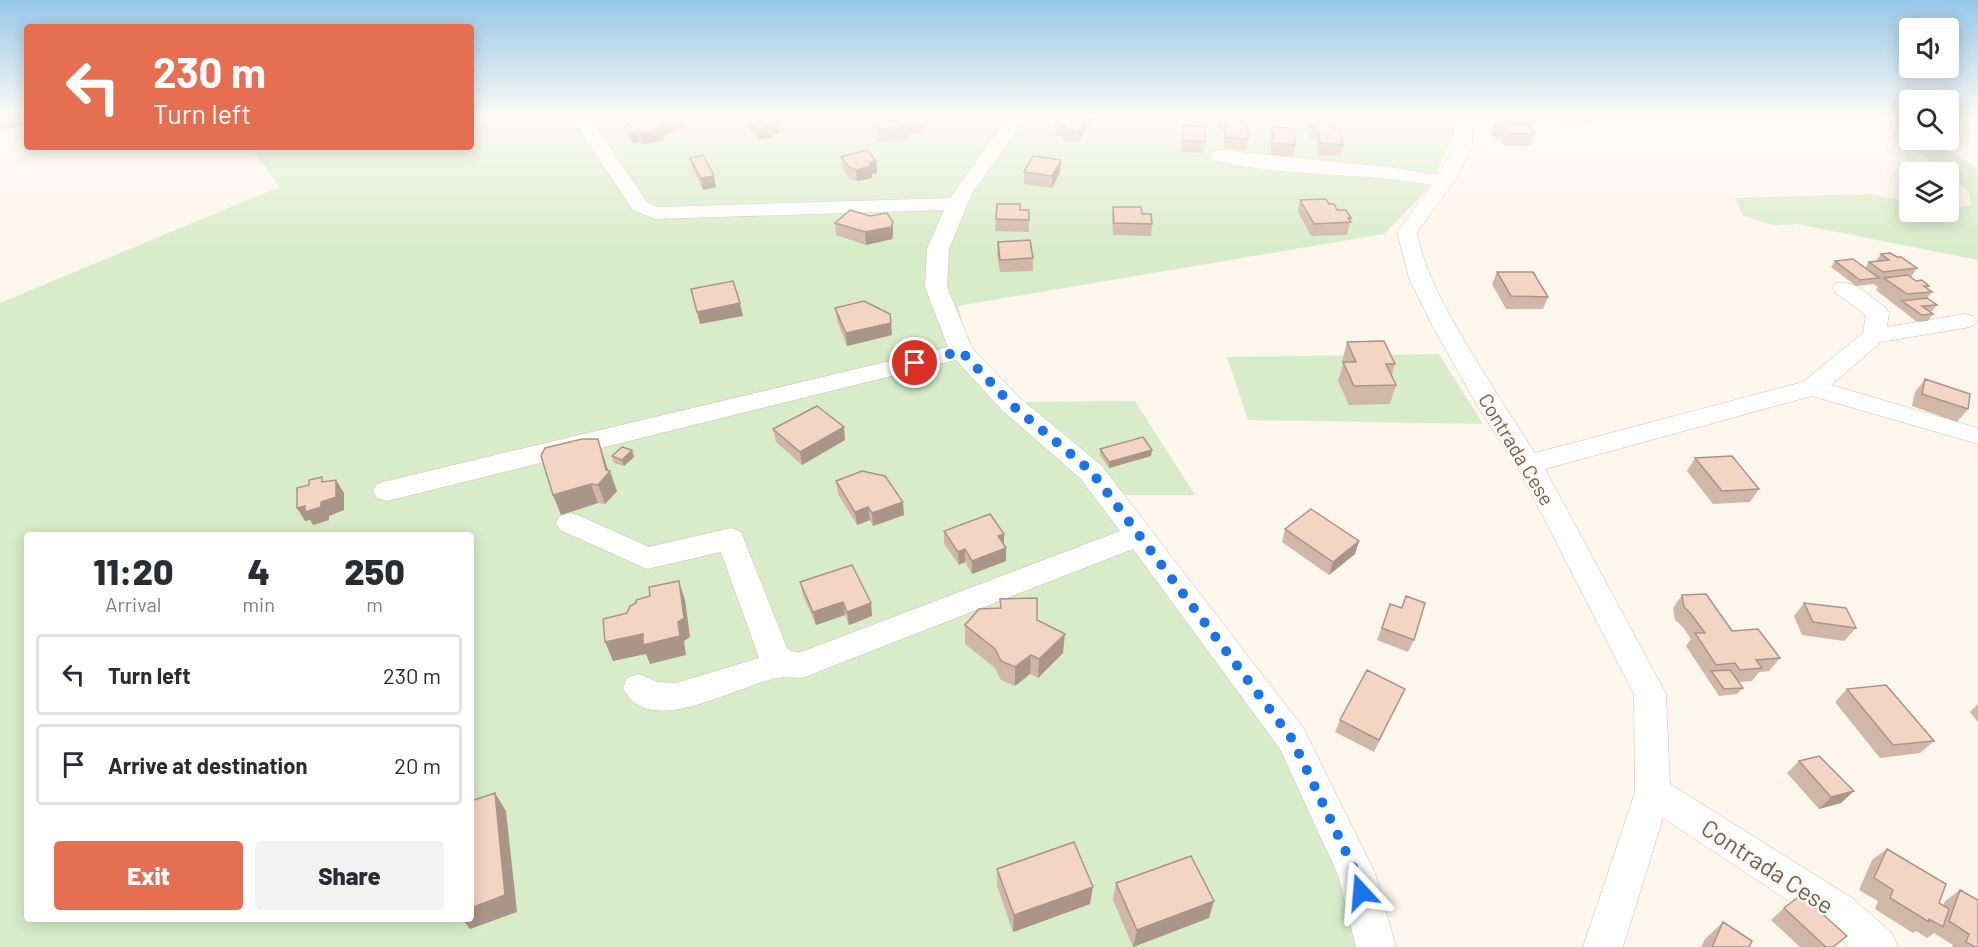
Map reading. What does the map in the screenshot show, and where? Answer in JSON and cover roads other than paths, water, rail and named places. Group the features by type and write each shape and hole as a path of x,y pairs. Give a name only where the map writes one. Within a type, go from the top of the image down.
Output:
{"street":[{"path":"609,160 640,206 655,213 958,204"},
{"path":"986,160 962,193 938,249 936,287 961,351 1012,405 1091,471 1292,739 1356,873 1376,947"},
{"path":"1242,160 1263,164 1416,175 1444,182"},
{"name":"Contrada Cese","path":"1456,160 1444,182 1407,232 1420,278 1491,407 1529,464 1650,694 1653,792 1603,947"},
{"path":"1844,288 1878,313 1874,336"},
{"path":"1529,464 1812,388 1874,336 1965,321"},
{"path":"387,491 961,351"},
{"path":"1812,388 1976,436"},
{"path":"570,523 647,558 731,539 774,656 783,664"},
{"path":"639,688 651,696 676,697 783,664 802,665 1138,535"},
{"name":"Contrada Cese","path":"1653,792 1838,911 1878,947"}]}
